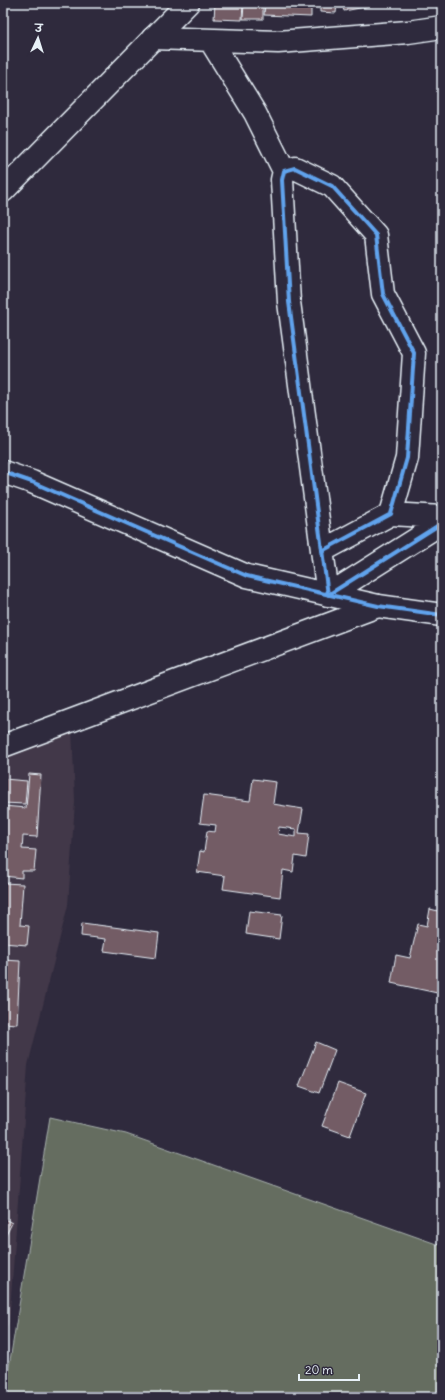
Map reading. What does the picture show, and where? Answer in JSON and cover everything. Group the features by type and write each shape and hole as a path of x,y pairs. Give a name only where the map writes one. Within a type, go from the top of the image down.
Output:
{"street":[{"path":"3,191 188,3"},
{"path":"153,38 278,42 408,32 442,27"},
{"path":"210,40 256,113 284,171 282,180 289,302 328,595"},
{"path":"284,171 295,168 332,186 376,235 383,294 414,352 407,458 391,514"},
{"path":"3,472 32,482 247,576 378,606 442,615"},
{"path":"322,551 391,514 442,517"},
{"path":"328,595 442,523"},
{"path":"3,746 378,606"}],"shaded area":[{"path":"72,728 75,801 68,905 28,1065 9,1323 3,1334 3,748"}],"green space":[{"path":"50,1117 126,1134 442,1246 442,1397 4,1397"}],"building":[{"path":"215,3 243,3 242,20 214,19"},
{"path":"244,3 263,3 263,19 243,19"},
{"path":"265,3 311,3 311,17 264,15"},
{"path":"312,3 337,3 336,13 320,12 320,8 312,7"},
{"path":"342,3 386,3 344,11"},
{"path":"29,774 41,775 37,837 23,836 22,849 36,850 34,871 22,871 22,878 3,876 3,806 26,808"},
{"path":"4,779 27,781 25,804 3,803"},
{"path":"253,779 276,782 273,804 303,809 299,833 309,834 306,858 295,856 293,872 283,870 280,897 223,889 225,876 197,872 200,851 204,852 207,831 215,832 216,825 200,823 204,795 250,801","holes":["279,827 296,829 296,837 278,834"]},
{"path":"3,883 23,884 20,925 29,926 27,945 3,943"},
{"path":"430,909 442,912 442,994 391,983 396,955 410,958 418,924 427,926"},
{"path":"249,911 282,915 279,939 246,934"},
{"path":"82,923 159,933 156,958 104,951 106,939 81,936"},
{"path":"3,960 20,961 17,1024 3,1023"},
{"path":"3,1025 6,1025 3,1055"},
{"path":"316,1042 335,1050 319,1093 299,1086"},
{"path":"338,1083 366,1093 350,1136 322,1126"},
{"path":"3,1218 12,1223 3,1241"}],"cycle path":[{"path":"322,551 391,514 407,458 414,353 383,294 376,235 332,186 295,168 284,171 282,180 289,302 328,595 442,523"},
{"path":"3,472 32,482 247,576 378,606 442,615"}]}
